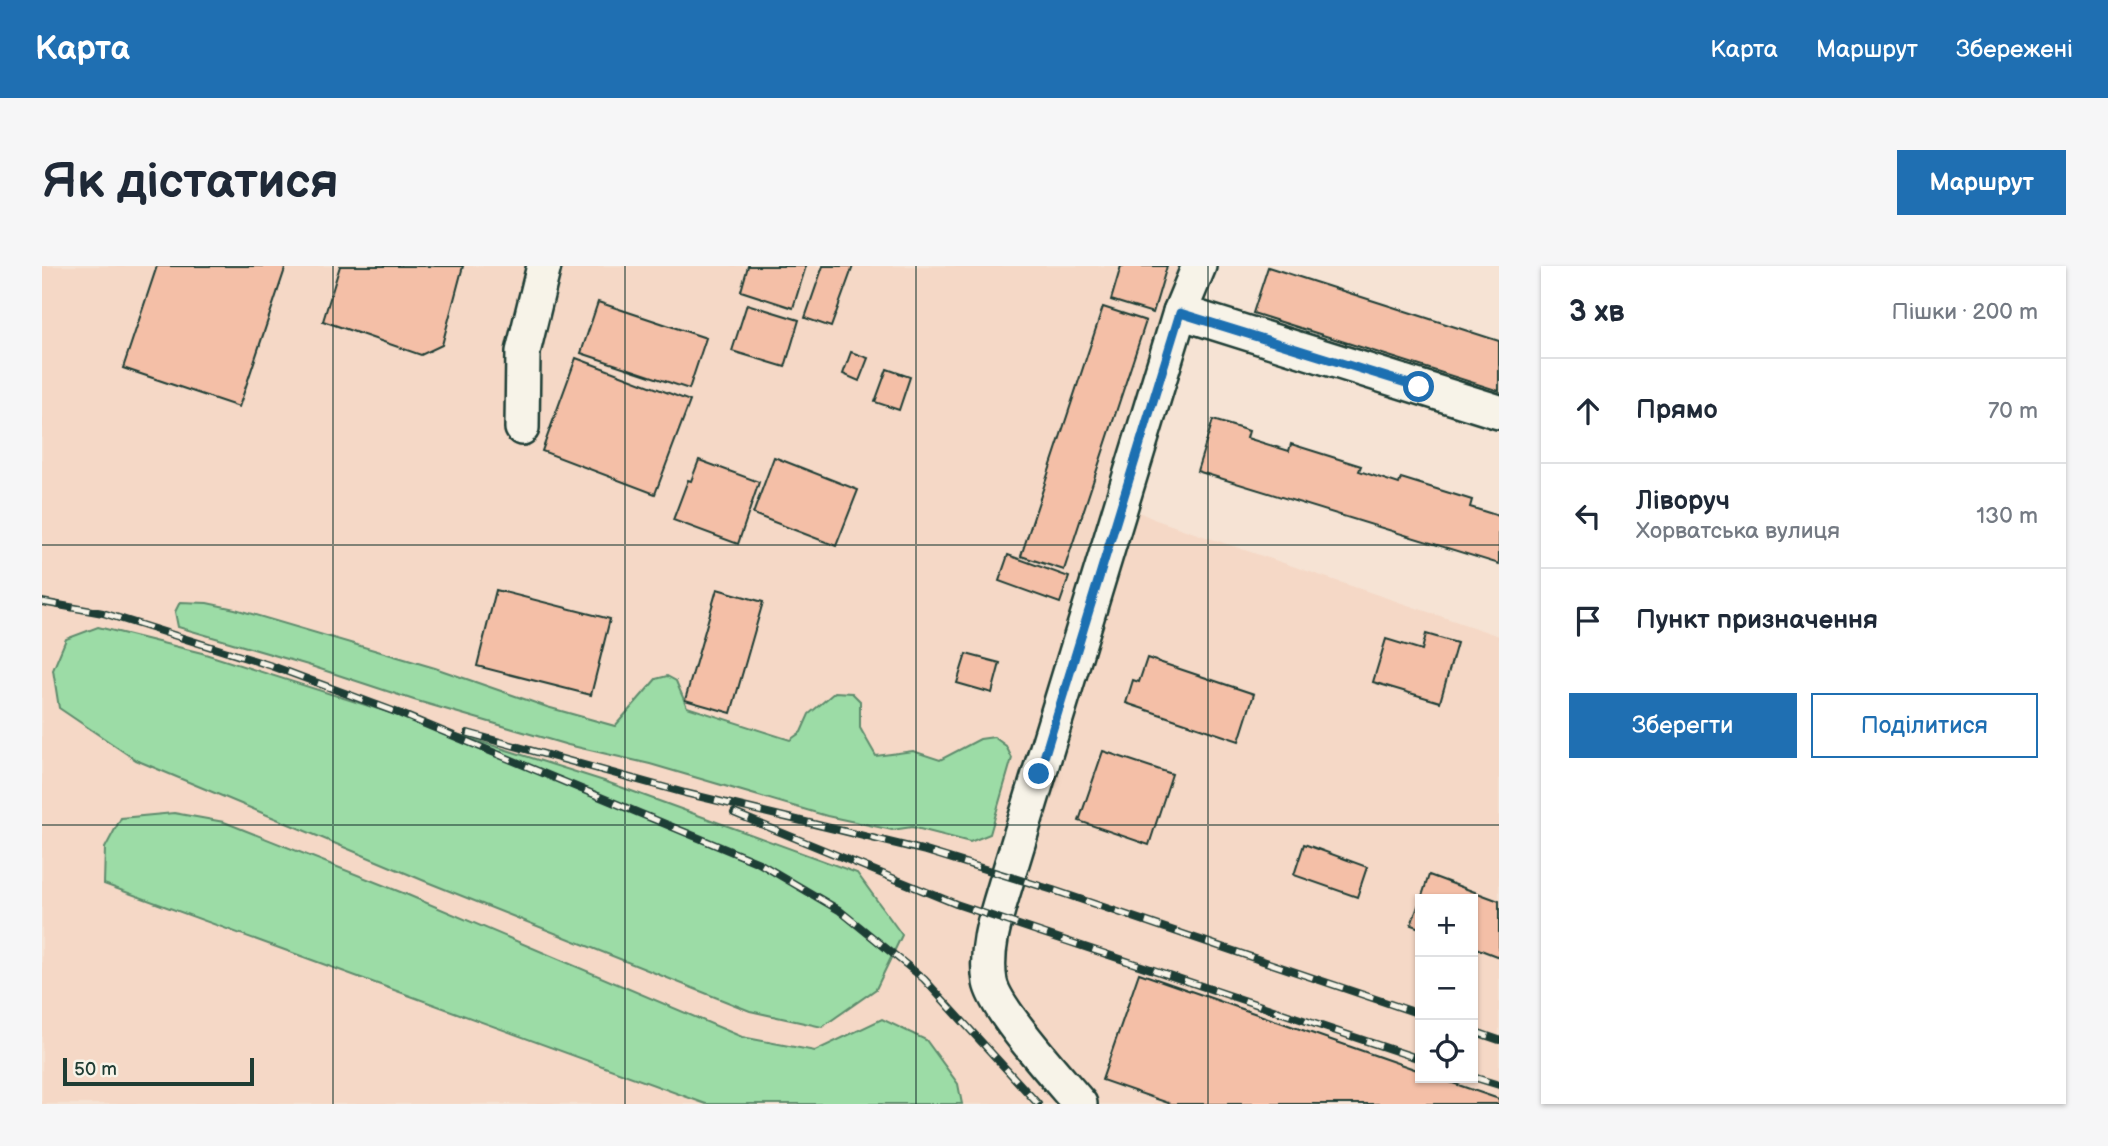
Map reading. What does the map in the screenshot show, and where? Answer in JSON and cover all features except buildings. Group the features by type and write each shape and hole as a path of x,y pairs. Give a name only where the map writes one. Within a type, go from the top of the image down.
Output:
{"street":[{"path":"522,428 523,352 544,266"},
{"path":"1080,1104 1010,1020 990,985 989,950 995,918 1180,313 1199,266"},
{"path":"1180,313 1499,412"}],"shaded area":[{"path":"42,266 1185,266 1110,499 1156,520 1499,636 1499,1104 42,1104"}],"green space":[{"path":"180,602 207,603 235,609 435,668 547,707 615,726 656,679 667,676 676,681 687,707 790,740 801,732 809,714 835,692 852,693 860,701 860,728 876,756 913,751 940,760 980,739 994,737 1006,746 1012,758 990,834 970,842 912,827 892,830 827,816 650,764 568,745 178,627 175,612"},
{"path":"98,627 202,653 604,781 857,873 902,935 876,989 822,1027 750,1011 427,882 136,760 59,708 53,670 66,639"},
{"path":"174,813 224,822 408,895 742,1037 815,1051 882,1019 926,1040 958,1084 962,1104 706,1104 104,884 105,848 121,818"}],"railway":[{"path":"42,602 103,613 272,666 401,714 759,863 839,910 924,979 1038,1104"},
{"path":"468,733 685,793 926,851 1053,890 1415,1012"},
{"path":"734,813 956,904 1415,1057"},
{"path":"1478,1033 1499,1040"},
{"path":"1478,1079 1499,1085"}],"route":[{"path":"1039,774 1180,313 1419,387"}]}
